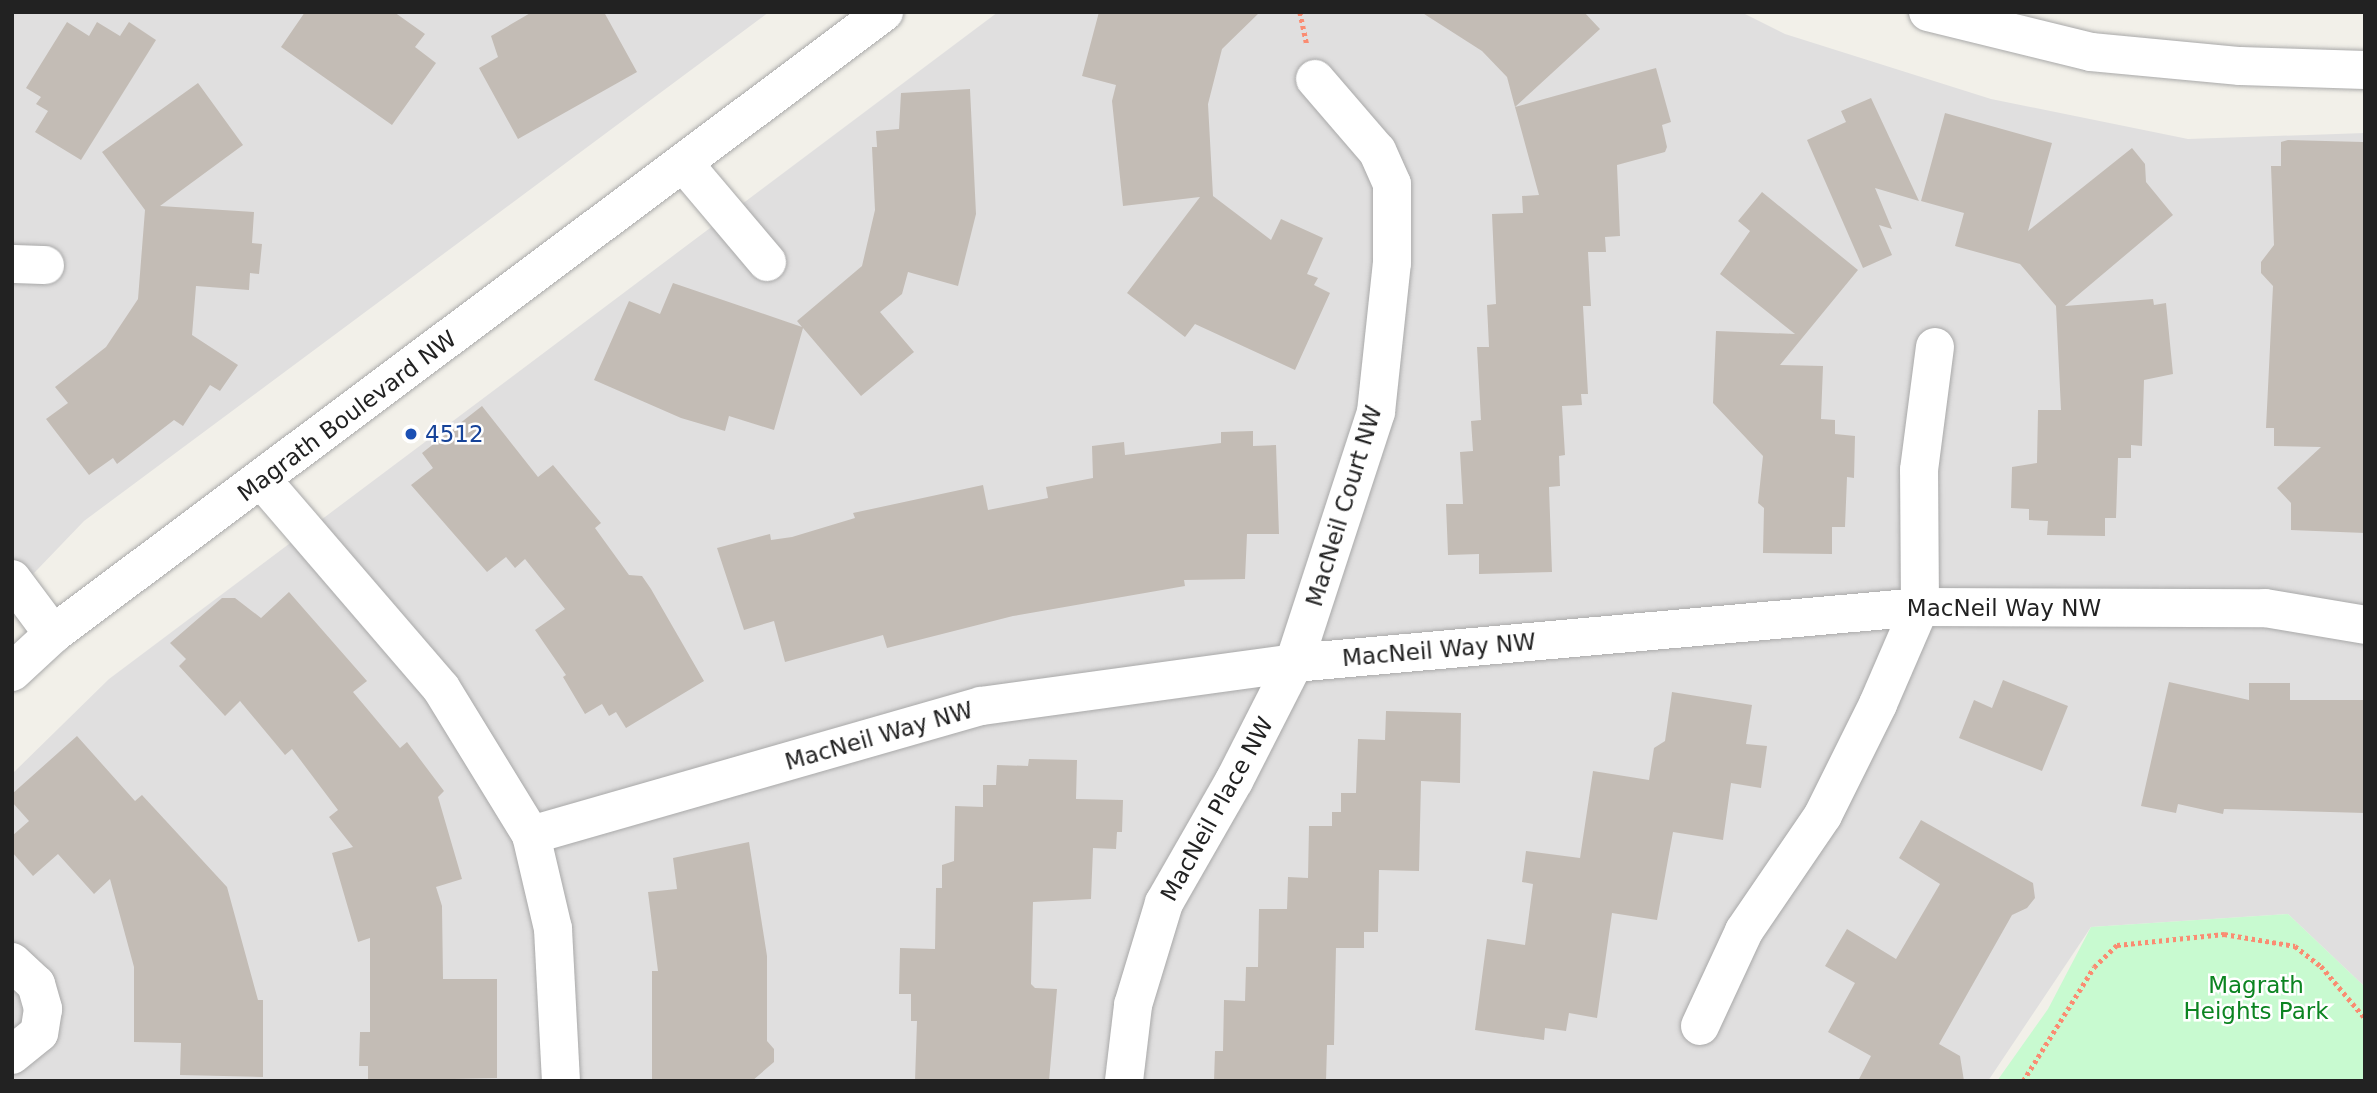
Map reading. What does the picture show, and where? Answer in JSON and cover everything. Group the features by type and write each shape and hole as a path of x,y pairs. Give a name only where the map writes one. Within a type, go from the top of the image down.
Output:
{"street":[{"name":"Magrath Boulevard NW","path":"12,672 52,634 685,165 884,12"},
{"path":"1928,12 2091,52 2240,66 2365,70"},
{"name":"MacNeil Court NW","path":"1294,663 1376,412 1392,263 1392,184 1377,151 1315,79"},
{"path":"685,165 767,262"},
{"path":"1700,1026 1744,931 1823,815 1878,704 1920,607 1919,470 1935,347"},
{"path":"262,480 441,688 531,835 553,929 561,1081"},
{"path":"12,579 52,634"},
{"name":"MacNeil Way NW","path":"531,835 981,706 1294,663 1920,607 2265,608 2365,625"},
{"name":"MacNeil Place NW","path":"1124,1081 1133,1005 1164,902 1234,781 1294,663"},
{"path":"12,962 36,984 43,1009 39,1033 12,1055"}],"path":[{"path":"2022,1081 2094,967 2117,945 2224,934 2295,946 2321,965 2365,1018"}],"shaded area":[{"path":"12,12 769,12 84,521 12,596"},
{"path":"998,12 1741,12 1785,34 1991,99 2188,139 2365,133 2365,987 2288,914 2091,927 1988,1081 12,1081 12,774 109,679"}],"green space":[{"name":"Magrath Heights Park","path":"2288,914 2365,987 2365,1081 1997,1081 2048,1009 2091,927"}],"building":[{"path":"305,12 394,12 425,34 415,47 436,63 392,125 281,47"},
{"path":"532,12 604,12 637,72 518,139 479,68 498,57 491,36"},
{"path":"1099,12 1260,12 1222,49 1208,104 1213,196 1271,240 1281,219 1323,238 1307,274 1318,278 1314,285 1330,293 1295,370 1195,324 1185,337 1127,293 1200,197 1123,206 1112,101 1116,85 1082,76"},
{"path":"1421,12 1584,12 1600,29 1515,107 1507,77 1482,51"},
{"path":"67,22 89,36 97,22 120,36 129,22 156,40 81,160 35,132 48,111 36,104 41,97 26,88"},
{"path":"1656,68 1671,122 1662,125 1667,147 1665,152 1617,165 1620,236 1605,237 1606,252 1588,252 1591,306 1583,306 1588,394 1581,394 1582,405 1562,406 1565,455 1559,456 1560,486 1549,487 1552,572 1479,574 1479,554 1448,555 1446,504 1463,504 1460,452 1473,451 1471,421 1481,420 1477,347 1489,347 1487,305 1496,304 1492,214 1523,213 1522,196 1539,195 1515,107"},
{"path":"198,83 243,145 160,206 254,212 252,243 262,244 259,274 250,273 249,290 196,286 192,335 238,365 220,391 210,385 183,426 174,420 117,464 113,458 89,475 46,419 68,403 55,387 106,347 138,299 145,210 102,152"},
{"path":"970,89 976,214 958,286 908,272 902,294 880,312 914,352 861,396 803,328 774,430 729,416 725,431 681,418 594,380 629,301 660,314 673,283 802,327 797,321 862,266 875,210 872,147 877,147 876,131 899,129 901,93"},
{"path":"1871,98 1919,201 1875,188 1892,229 1879,225 1892,255 1863,268 1807,140 1846,122 1841,111"},
{"path":"1945,113 2052,143 2028,231 2132,148 2145,164 2146,182 2173,215 2065,306 2153,299 2154,305 2166,303 2173,374 2144,380 2142,446 2131,445 2131,458 2118,458 2116,518 2105,518 2105,536 2047,535 2048,521 2029,520 2029,509 2011,508 2012,467 2037,463 2038,410 2061,410 2056,306 2020,264 1955,246 1964,213 1921,201"},
{"path":"2281,142 2363,142 2365,533 2291,530 2291,503 2277,488 2321,447 2274,446 2274,428 2266,428 2273,286 2261,273 2261,262 2274,245 2271,166 2281,166"},
{"path":"1762,192 1858,270 1780,365 1823,366 1821,419 1835,420 1835,434 1855,436 1854,478 1847,477 1845,527 1832,527 1832,554 1763,553 1764,508 1758,503 1763,456 1713,403 1716,331 1795,334 1720,274 1750,231 1738,221"},
{"path":"482,406 538,477 553,465 601,523 595,528 629,575 642,576 704,681 626,728 616,712 609,716 602,704 585,714 563,677 566,675 535,630 565,609 525,559 515,568 506,557 487,572 411,485 433,468 422,453"},
{"path":"1253,431 1253,446 1276,445 1279,534 1247,534 1245,579 1184,580 1185,586 1013,616 887,648 883,635 785,662 774,621 744,630 717,548 770,534 771,540 792,537 855,518 853,513 983,485 988,510 1048,498 1046,487 1093,478 1092,446 1124,442 1125,455 1221,443 1221,432"},
{"path":"289,592 367,681 353,692 400,748 407,742 444,791 438,797 462,879 436,887 442,906 443,979 497,979 497,1078 368,1081 368,1066 359,1066 360,1032 370,1032 370,938 358,942 332,853 353,847 329,817 338,810 292,749 285,755 240,701 225,716 179,666 186,659 170,643 222,598 235,598 261,618"},
{"path":"2003,680 2068,706 2042,771 1959,738 1974,700 1992,708"},
{"path":"2169,682 2249,700 2249,683 2290,683 2290,700 2365,700 2365,813 2224,809 2223,814 2178,804 2176,813 2141,806"},
{"path":"1672,692 1752,705 1746,744 1767,746 1761,788 1731,783 1723,840 1673,832 1657,920 1612,913 1597,1018 1569,1013 1566,1031 1545,1028 1544,1040 1475,1030 1487,939 1525,945 1533,884 1522,882 1526,851 1580,858 1593,771 1649,780 1654,748 1665,741"},
{"path":"1386,711 1461,713 1460,783 1421,781 1419,871 1379,870 1378,932 1364,932 1364,948 1336,948 1334,1045 1327,1045 1326,1081 1214,1081 1215,1051 1223,1051 1224,1000 1245,1001 1246,967 1258,967 1259,909 1287,909 1288,877 1308,878 1309,826 1332,826 1332,812 1341,812 1341,793 1356,793 1358,739 1385,740"},
{"path":"77,736 135,801 142,795 227,887 258,1000 263,1000 263,1077 180,1075 181,1043 134,1042 134,967 110,879 94,894 58,854 33,876 12,852 12,836 29,821 12,802 12,794"},
{"path":"1029,759 1077,760 1076,799 1123,800 1122,832 1117,832 1116,849 1093,848 1091,899 1033,902 1031,984 1035,988 1057,989 1049,1081 915,1081 917,1021 911,1021 911,994 899,994 900,948 935,949 936,888 942,888 942,865 954,861 955,806 983,807 983,785 996,785 997,765 1028,766"},
{"path":"1921,820 2033,883 2035,898 2027,908 2012,915 1939,1044 1960,1056 1964,1081 1858,1081 1871,1056 1828,1032 1855,983 1825,966 1847,929 1896,959 1940,884 1899,858"},
{"path":"749,842 767,956 767,1041 774,1049 774,1062 752,1081 652,1081 652,971 658,971 648,892 677,889 673,858"}],"place":[{"name":"4512","path":"411,434"}]}
